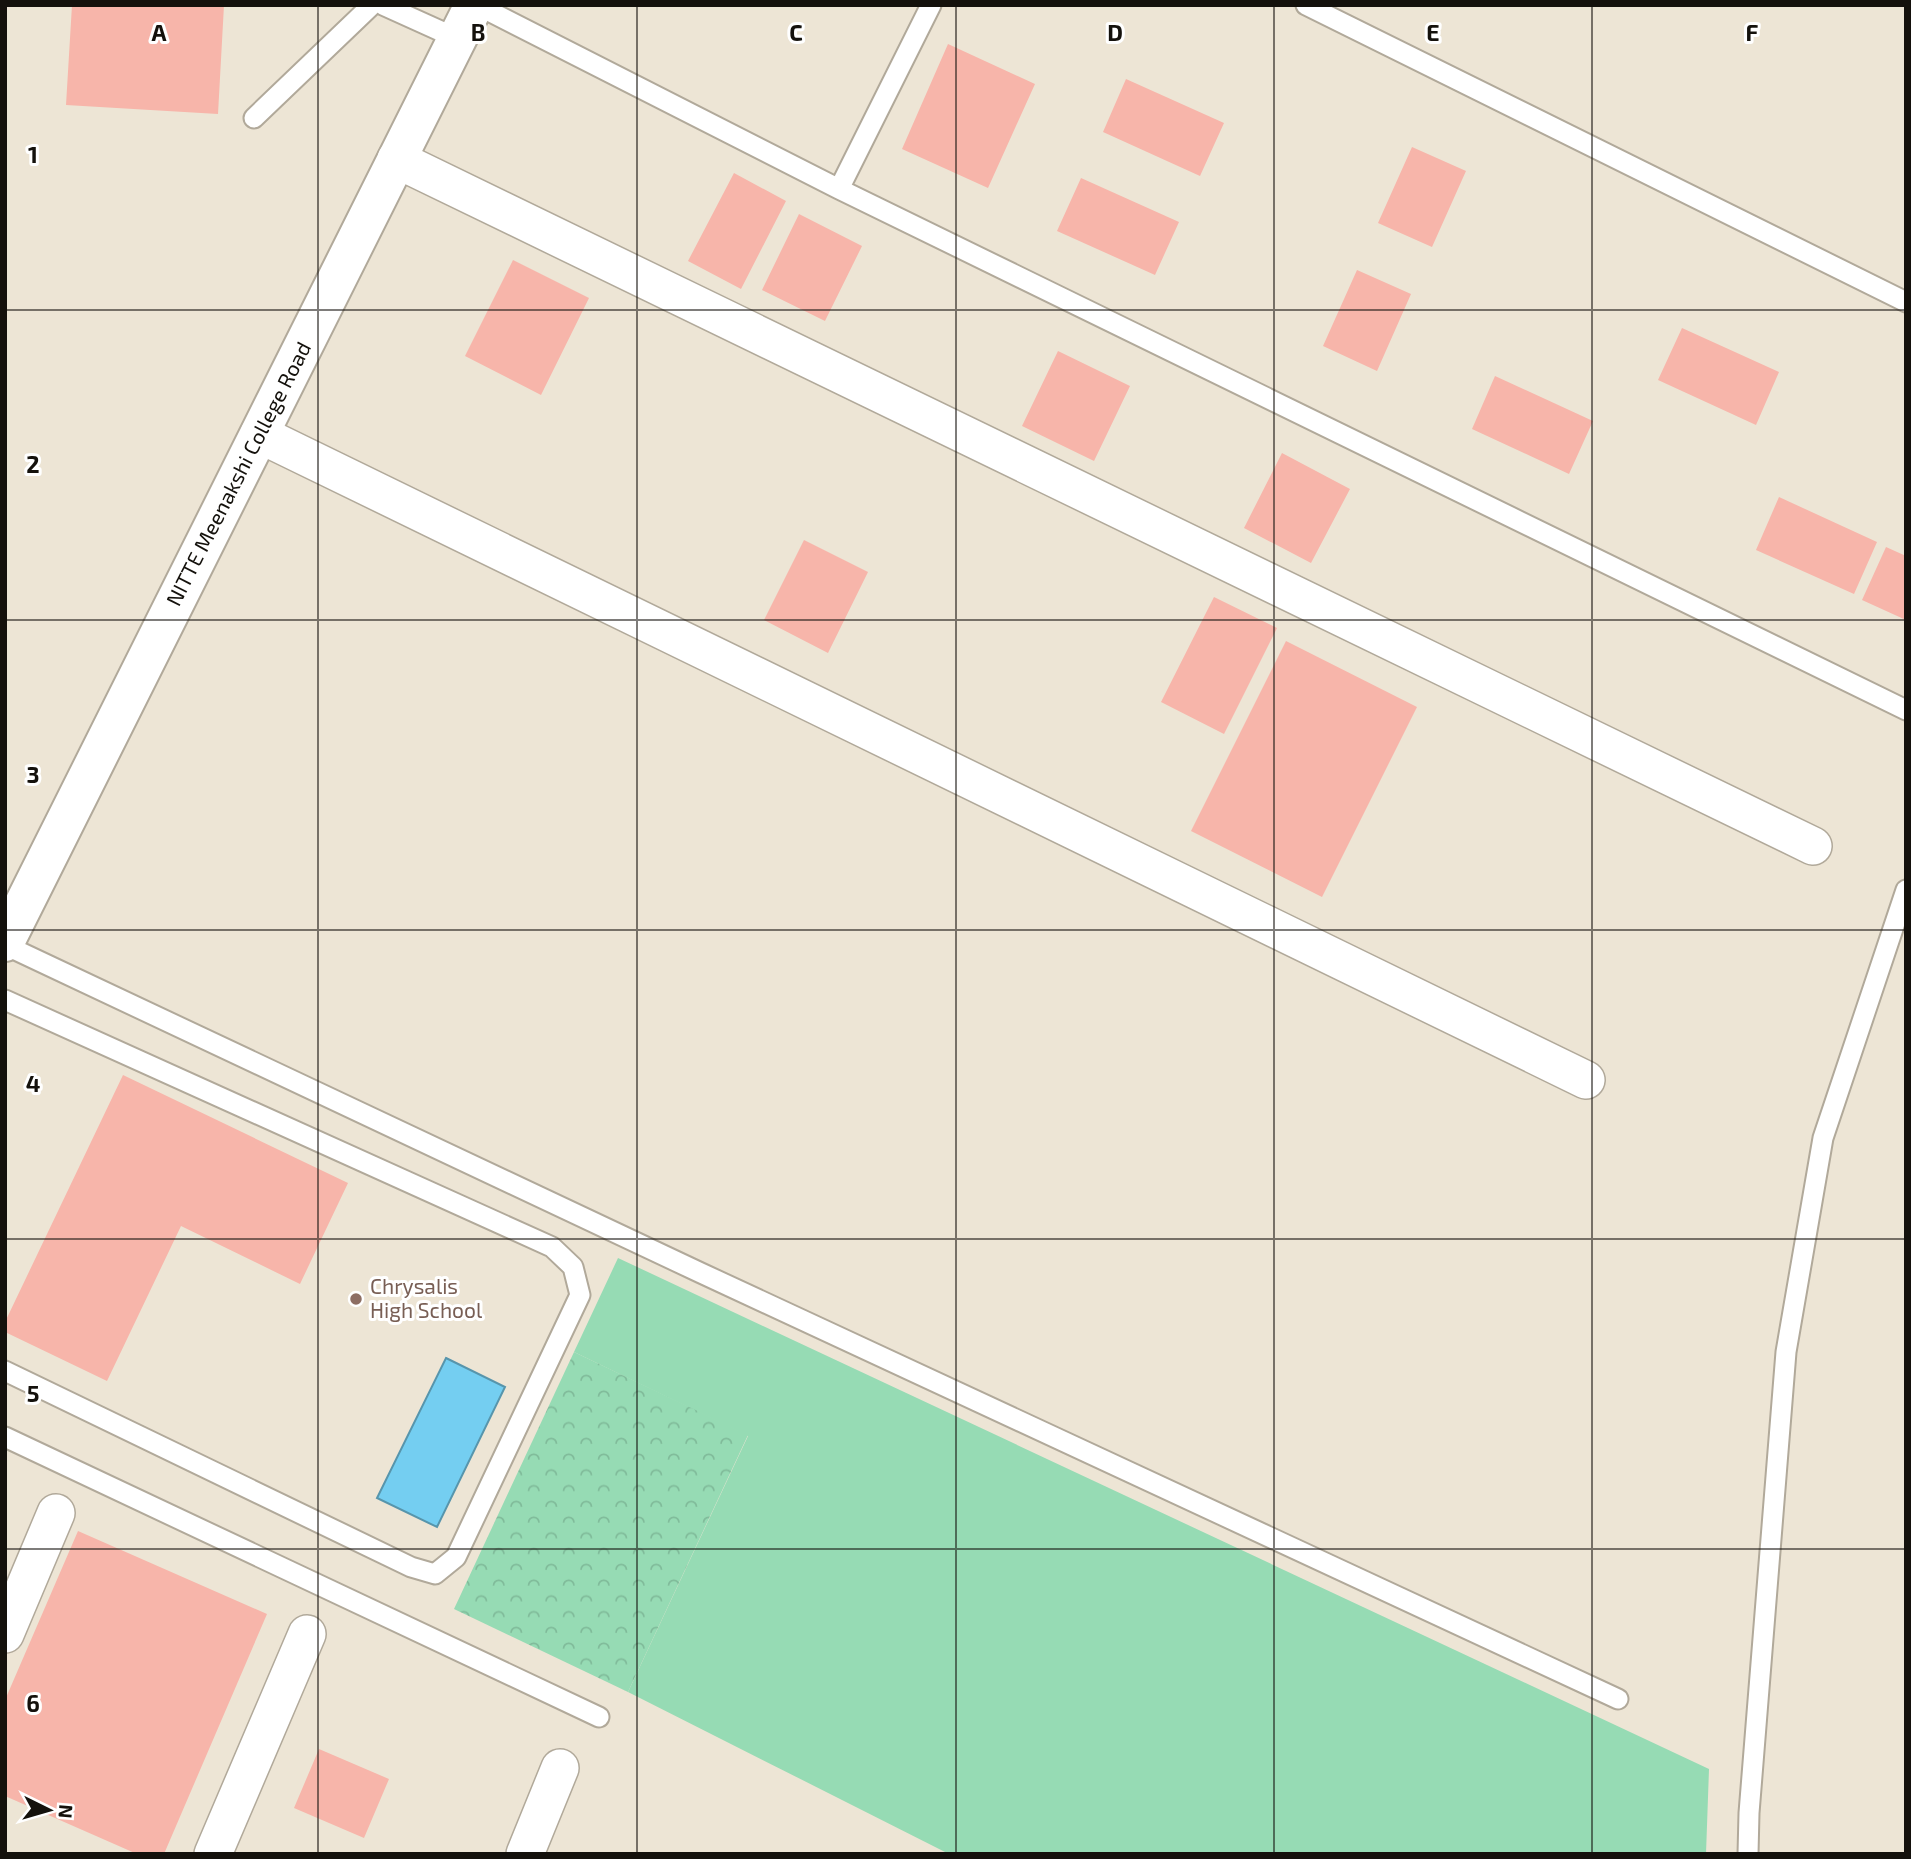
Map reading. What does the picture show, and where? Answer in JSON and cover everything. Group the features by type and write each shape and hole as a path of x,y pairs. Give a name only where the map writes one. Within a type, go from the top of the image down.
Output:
{"street":[{"name":"NITTE Meenakshi College Road","path":"5,943 456,38 475,5"},
{"path":"396,159 1813,846"},
{"path":"259,434 1586,1080"},
{"path":"5,1634 56,1513"},
{"path":"213,1854 307,1634"},
{"path":"525,1854 561,1768"}],"lane":[{"path":"254,118 373,5"},
{"path":"383,5 456,38"},
{"path":"475,5 839,189 1906,710"},
{"path":"839,189 931,5"},
{"path":"1306,5 1906,302"},
{"path":"1748,1854 1786,1352 1823,1138 1906,890"},
{"path":"5,943 714,1279 1618,1699"},
{"path":"5,1000 552,1247 573,1267 580,1295 456,1557 435,1574 411,1567 5,1371"},
{"path":"5,1437 599,1717"}],"green space":[{"path":"618,1258 1709,1769 1706,1854 949,1854 628,1692 748,1436 574,1352"},
{"path":"574,1352 748,1435 628,1692 454,1609"}],"water":[{"path":"446,1358 505,1387 437,1527 377,1498"}],"building":[{"path":"72,5 224,5 218,114 66,105"},
{"path":"948,44 1035,84 988,188 902,149"},
{"path":"1126,79 1224,123 1200,176 1103,132"},
{"path":"1412,147 1466,171 1432,247 1378,223"},
{"path":"734,173 786,201 741,289 688,261"},
{"path":"1081,178 1179,222 1155,275 1057,231"},
{"path":"799,214 862,246 825,321 762,290"},
{"path":"513,260 589,298 541,395 465,356"},
{"path":"1357,270 1411,294 1377,371 1323,346"},
{"path":"1682,328 1779,372 1756,425 1658,380"},
{"path":"1058,351 1130,386 1094,461 1022,426"},
{"path":"1495,376 1593,421 1569,474 1472,429"},
{"path":"1282,453 1350,489 1311,563 1244,528"},
{"path":"1779,497 1877,542 1854,594 1756,550"},
{"path":"804,540 868,572 828,653 764,620"},
{"path":"1886,547 1906,556 1906,620 1862,600"},
{"path":"1214,597 1277,628 1224,734 1161,702"},
{"path":"1286,641 1417,707 1322,897 1191,831"},
{"path":"123,1075 348,1183 300,1284 181,1226 107,1381 5,1332 5,1322"},
{"path":"78,1531 267,1614 164,1854 137,1854 5,1796 5,1700"},
{"path":"319,1749 389,1779 364,1838 294,1808"}],"place":[{"name":"Chrysalis High School","path":"356,1299"}]}
